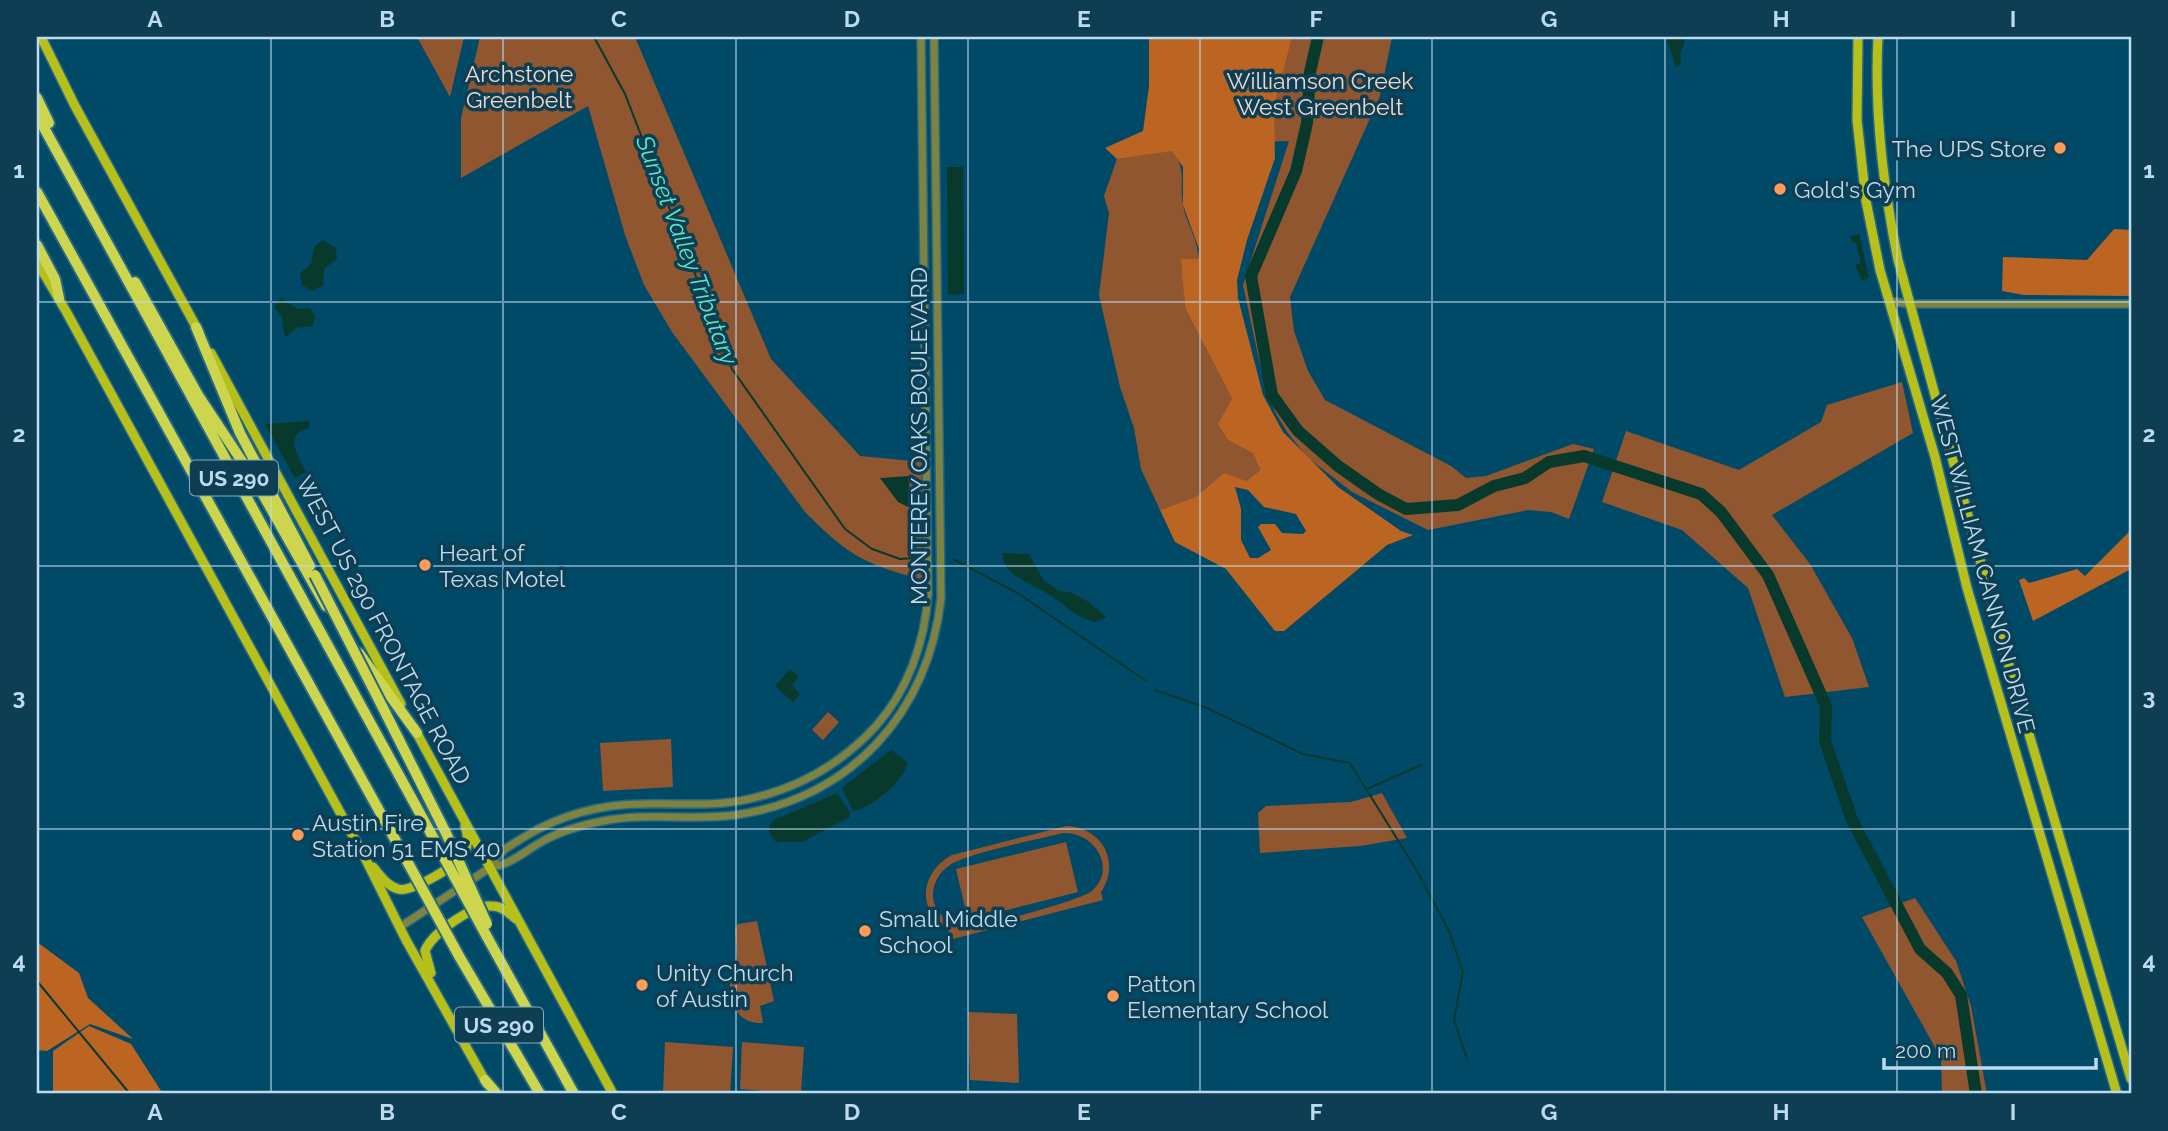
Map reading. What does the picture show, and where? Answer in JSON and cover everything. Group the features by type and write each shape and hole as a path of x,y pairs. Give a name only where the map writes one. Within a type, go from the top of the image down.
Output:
{"highway":[{"path":"37,99 198,395 257,485 336,622 417,733"},
{"name":"US 290","path":"37,115 574,1094"},
{"name":"US 290","path":"37,191 459,956 540,1094"},
{"path":"37,245 55,279 59,298"},
{"path":"196,327 240,433 446,833 488,933"},
{"path":"485,1080 495,1094"}],"main road":[{"name":"WEST US 290 FRONTAGE ROAD","path":"41,37 75,106 613,1094"},
{"name":"WEST WILLIAM CANNON DRIVE","path":"1858,37 1857,120 1872,236 1945,493 1967,588 2117,1094"},
{"name":"WEST WILLIAM CANNON DRIVE","path":"1878,37 1877,100 1882,172 1909,304 1962,486 2010,666 2131,1079"},
{"path":"37,262 485,1080"},
{"path":"1945,493 1962,486"},
{"path":"365,858 392,887 404,890 416,888 465,852 467,840 463,816"},
{"path":"436,991 424,957 428,943 438,932 479,907 493,906 506,910 520,922"}],"street":[{"name":"MONTEREY OAKS BOULEVARD","path":"921,37 928,594 921,639 901,689 879,722 854,748 800,783 771,794 734,802 622,804 587,811 534,831 496,854 491,867 502,866 552,836 603,821 629,817 727,816 788,802 827,783 860,760 889,730 908,704 934,643 941,598 934,37"},
{"path":"1889,301 1909,304 2131,304"},
{"path":"400,927 491,867"}],"green space":[{"path":"417,37 464,37 450,97"},
{"name":"Archstone Greenbelt","path":"480,37 635,37 771,359 860,456 923,462 924,580 886,569 858,556 846,549 805,512 672,332 644,285 625,235 588,106 461,178 461,118"},
{"name":"Williamson Creek West Greenbelt","path":"1231,37 1392,37 1380,96 1290,297 1294,331 1308,371 1325,400 1451,466 1466,478 1486,476 1573,444 1594,449 1569,519 1551,512 1528,510 1428,530 1352,492 1307,457 1287,432 1275,412 1259,360 1243,285 1289,141 1267,142"},
{"path":"1173,150 1181,171 1185,212 1198,252 1198,259 1182,259 1185,308 1232,399 1228,440 1253,452 1260,470 1246,481 1160,510 1141,469 1134,428 1120,387 1099,295 1109,213 1104,196 1117,159"},
{"path":"1902,382 1913,433 1772,515 1810,564 1852,638 1869,687 1785,697 1748,588 1682,530 1602,502 1626,431 1739,470 1821,422 1827,405"},
{"path":"828,712 839,722 823,740 812,730"},
{"path":"671,739 673,787 603,791 600,743"},
{"path":"1382,793 1407,838 1360,846 1260,853 1258,813 1266,806 1351,802"},
{"path":"1066,826 1079,828 1098,839 1108,858 1109,869 1101,892 1103,900 953,939 932,915 926,898 926,889 932,873 952,855","holes":["1063,833 1074,834 1092,844 1102,862 1103,872 1092,891 1051,907 974,926 953,924 938,911 933,898 934,886 940,874 950,865 1004,847"]},
{"path":"1066,842 1078,892 968,920 956,869"},
{"path":"1915,898 1956,961 1971,1006 1987,1094 1942,1094 1941,1058 1862,917"},
{"path":"757,921 774,1001 760,1006 763,1023 745,1019 739,1014 732,999 729,980 729,970 738,969 735,929 738,924"},
{"path":"968,1012 1017,1014 1019,1083 970,1080"},
{"path":"665,1042 733,1047 730,1094 663,1094"},
{"path":"742,1042 804,1047 801,1094 740,1089"}],"shaded area":[{"path":"1149,37 1292,37 1274,106 1275,158 1247,240 1237,280 1238,298 1263,395 1283,432 1338,487 1401,531 1413,535 1387,545 1284,631 1275,631 1226,569 1175,542 1160,510 1196,497 1224,473 1246,481 1260,470 1253,453 1228,440 1218,424 1232,399 1185,308 1181,259 1198,259 1199,249 1183,205 1183,167 1172,151 1117,159 1105,148 1143,131 1149,86","holes":["1235,487 1248,490 1264,507 1296,514 1306,531 1303,534 1282,533 1275,524 1261,524 1258,527 1271,550 1258,558 1250,558 1241,540 1241,509"]},
{"path":"1666,37 1686,37 1680,55 1681,65 1676,67"},
{"path":"947,167 963,167 964,294 948,295"},
{"path":"2114,229 2131,230 2131,296 2024,295 2002,291 2003,257 2087,260"},
{"path":"1859,234 1869,277 1862,281 1855,265 1861,263 1856,243 1852,243 1850,236"},
{"path":"323,240 336,248 337,259 324,269 323,285 312,291 302,285 300,273 311,264 314,247"},
{"path":"281,298 298,309 310,308 315,317 313,326 296,328 287,336 284,334 282,317 274,307"},
{"path":"309,421 309,428 296,435 295,447 306,472 295,478 265,424"},
{"path":"909,476 908,507 898,502 880,478"},
{"path":"2131,530 2131,569 2033,621 2019,580 2024,578 2029,583 2077,569 2085,576"},
{"path":"1002,553 1029,554 1044,581 1060,591 1070,592 1087,601 1107,617 1096,622 1075,613 1011,572 1005,565"},
{"path":"790,669 799,677 792,685 800,694 793,702 775,686"},
{"path":"891,750 907,762 901,777 878,799 853,811 842,788"},
{"path":"837,793 850,812 850,817 802,842 776,842 772,837 769,830 772,821"},
{"path":"37,942 79,973 88,998 133,1039 90,1024 47,1051 37,1050"},
{"path":"89,1026 131,1044 163,1094 53,1093 53,1051"}],"waterway":[{"name":"Sunset Valley Tributary","path":"594,37 625,94 732,369 845,529 872,549 900,559 915,558"},
{"path":"1318,37 1310,72 1307,123 1296,171 1251,276 1272,395 1298,431 1338,466 1378,494 1406,509 1458,505 1494,486 1525,478 1549,462 1584,456 1701,494 1721,512 1768,575 1826,706 1825,741 1852,820 1920,949 1947,973 1961,995 1976,1094"},
{"name":"Sunset Valley Tributary","path":"953,559 1019,594 1146,681"},
{"name":"Sunset Valley Tributary","path":"1155,690 1207,708 1303,754 1350,763 1417,871 1449,931 1463,972 1454,1020 1467,1059"},
{"path":"1367,789 1421,765"},
{"path":"37,981 130,1094"}],"place":[{"name":"The UPS Store","path":"2060,148"},
{"name":"Gold's Gym","path":"1780,189"},
{"name":"Heart of Texas Motel","path":"425,565"},
{"name":"Austin Fire Station 51 EMS 40","path":"298,835"},
{"name":"Small Middle School","path":"865,931"},
{"name":"Unity Church of Austin","path":"642,985"},
{"name":"Patton Elementary School","path":"1113,996"}]}
